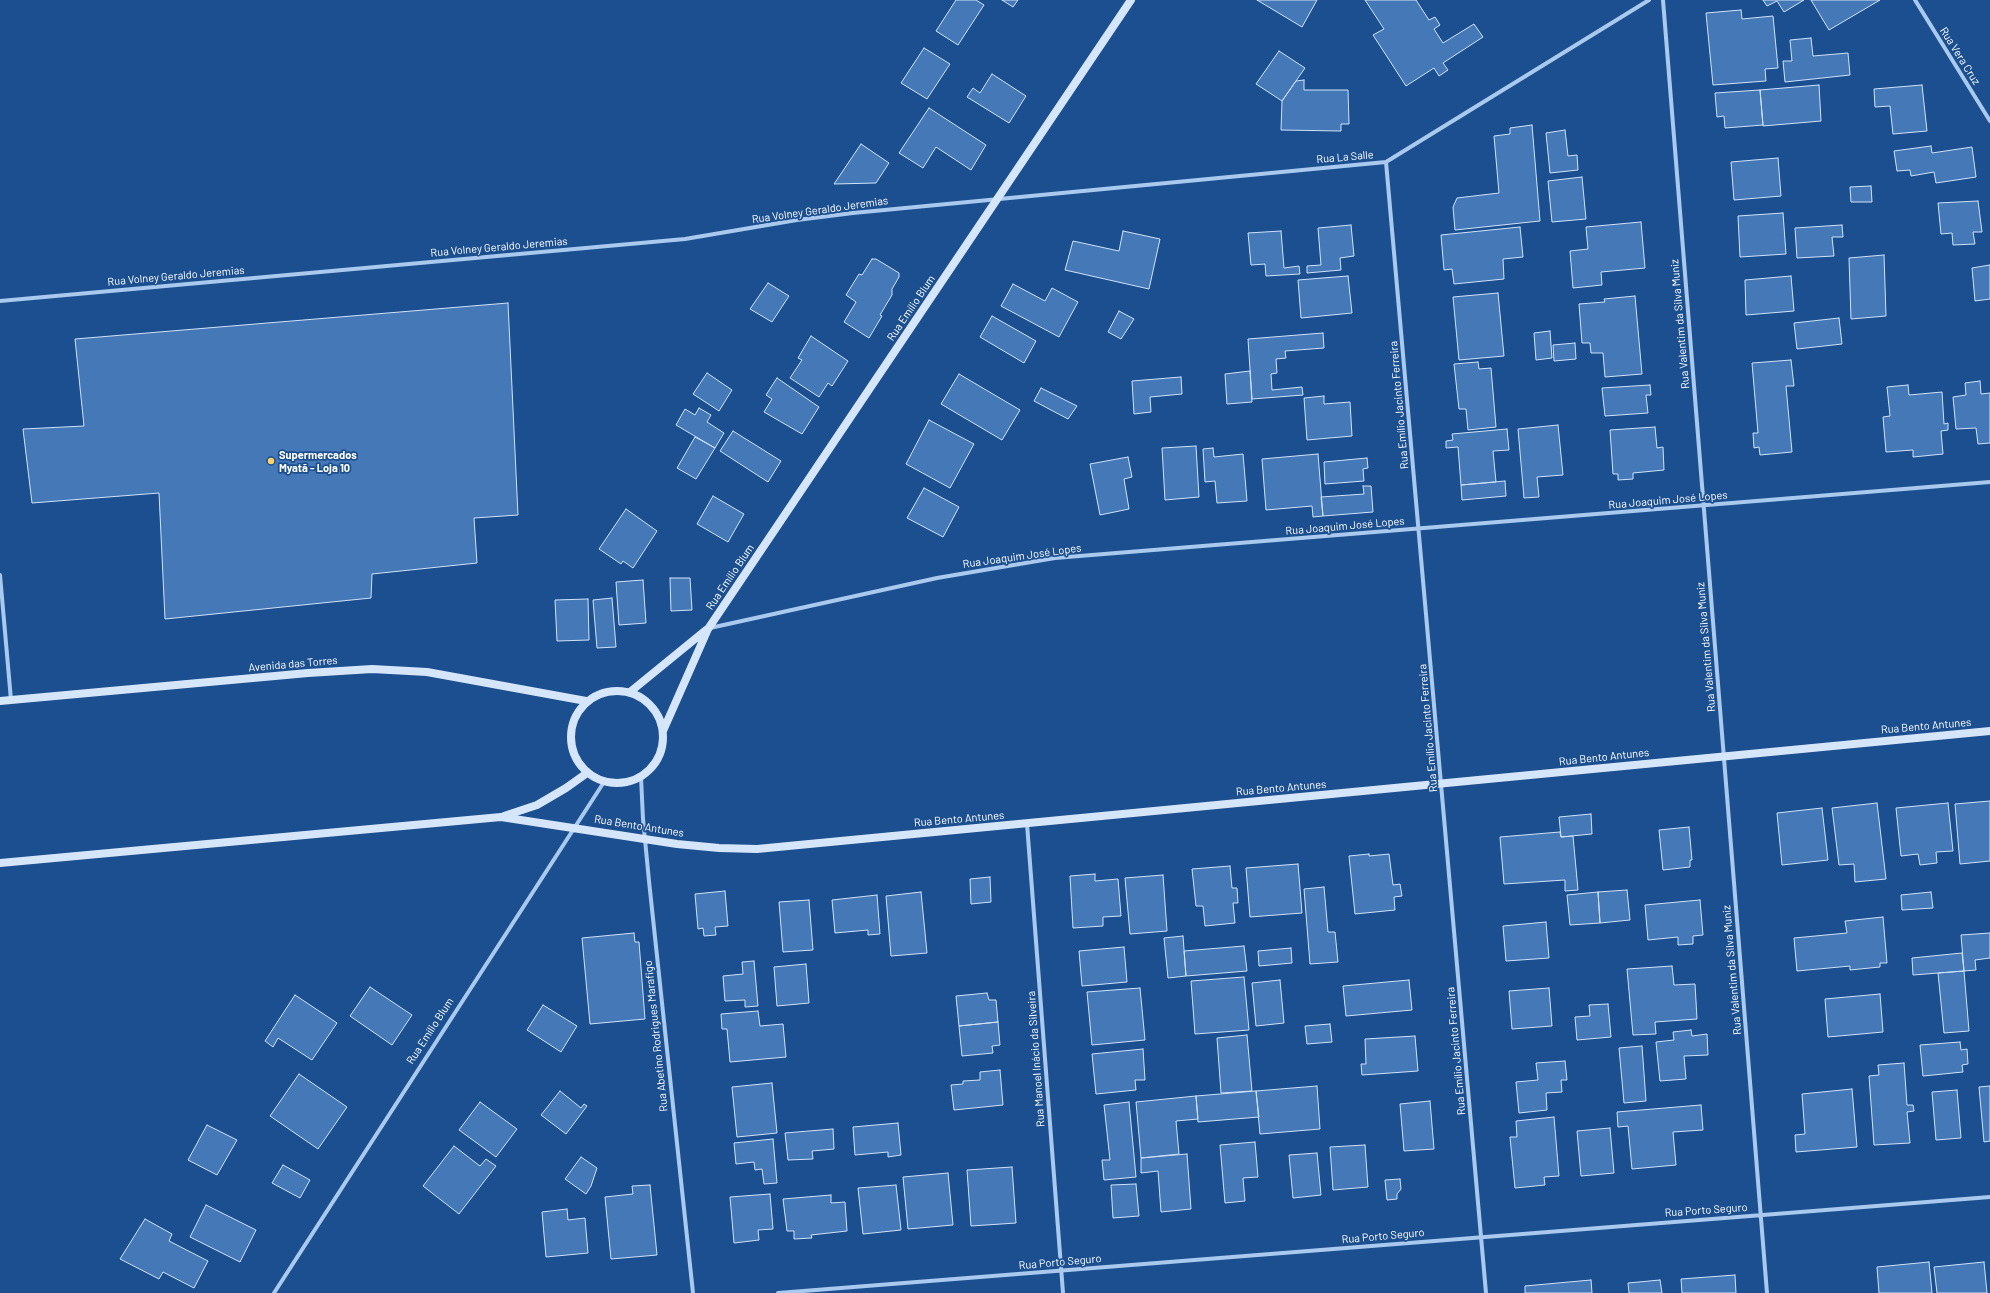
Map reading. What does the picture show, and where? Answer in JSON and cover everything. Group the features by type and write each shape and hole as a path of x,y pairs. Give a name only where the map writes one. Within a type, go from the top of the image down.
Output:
{"main road":[{"name":"Rua Emílio Blum","path":"663,730 708,629 1131,0"},
{"name":"Rua Emílio Blum","path":"630,692 708,629"},
{"name":"Avenida das Torres","path":"0,701 372,669 427,672 586,701"},
{"path":"615,690 630,692 642,697 652,706 659,718 663,730 663,744 659,757 652,768 641,777 617,784 604,782 587,773 577,760 571,746 571,729 576,714 586,701 600,693 615,690"},
{"name":"Rua Bento Antunes","path":"575,828 719,848 757,849 1990,731"},
{"path":"0,863 501,817 537,805 566,788 587,773"},
{"path":"501,817 575,828"}],"street":[{"name":"Rua La Salle","path":"998,198 1386,162 1649,0"},
{"name":"Rua Valentim da Silva Muniz","path":"1663,0 1767,1293"},
{"name":"Rua Vera Cruz","path":"1915,0 1990,121"},
{"name":"Rua Emílio Jacinto Ferreira","path":"1386,162 1486,1293"},
{"name":"Rua Volney Geraldo Jeremias","path":"0,301 685,239 797,220 998,198"},
{"name":"Rua Joaquim José Lopes","path":"708,629 937,578 1054,558 1990,482"},
{"path":"0,575 12,700"},
{"name":"Rua Abetino Rodrigues Marafigo","path":"641,777 644,838 693,1293"},
{"name":"Rua Emílio Blum","path":"274,1293 604,782"},
{"name":"Rua Manoel Inácio da Silveira","path":"1027,824 1063,1293"},
{"name":"Rua Porto Seguro","path":"778,1293 1990,1197"}],"building":[{"path":"956,0 976,0 984,5 958,45 936,31"},
{"path":"1002,0 1018,0 1013,7"},
{"path":"1257,0 1317,0 1302,27"},
{"path":"1365,0 1416,0 1429,20 1435,17 1440,25 1434,29 1443,43 1474,24 1483,37 1443,63 1448,70 1439,76 1434,68 1406,86 1373,35 1384,29"},
{"path":"1763,0 1804,0 1784,12 1777,1 1767,6"},
{"path":"1811,0 1880,0 1829,30"},
{"path":"1741,10 1742,19 1773,16 1778,68 1765,69 1766,81 1713,85 1706,13"},
{"path":"1811,38 1813,56 1848,53 1850,75 1785,82 1783,61 1792,61 1790,40"},
{"path":"924,48 950,64 927,99 901,83"},
{"path":"1279,51 1305,68 1282,101 1256,84"},
{"path":"992,74 1026,96 1009,123 967,97 973,88 980,93"},
{"path":"1304,80 1304,90 1348,90 1349,124 1341,124 1341,131 1281,130 1282,101 1296,81"},
{"path":"1819,85 1821,121 1763,126 1760,90"},
{"path":"1922,85 1927,131 1893,134 1890,106 1875,107 1874,89"},
{"path":"1760,90 1763,125 1725,128 1724,116 1717,117 1715,93"},
{"path":"929,108 986,145 971,170 936,147 923,168 899,153"},
{"path":"1532,125 1540,221 1455,230 1453,207 1457,198 1499,193 1494,136 1510,134 1510,128"},
{"path":"1565,130 1568,156 1577,155 1578,170 1550,173 1546,133"},
{"path":"861,144 889,163 876,183 834,184"},
{"path":"1931,146 1932,153 1972,147 1976,177 1936,183 1934,172 1911,176 1910,170 1897,171 1894,151"},
{"path":"1778,158 1781,196 1734,200 1731,162"},
{"path":"1582,177 1586,219 1552,222 1548,181"},
{"path":"1871,186 1872,202 1851,202 1850,187"},
{"path":"1978,201 1982,232 1973,232 1975,244 1953,245 1952,233 1941,234 1938,203"},
{"path":"1783,213 1786,254 1740,257 1738,216"},
{"path":"1641,222 1645,268 1601,272 1602,285 1573,288 1570,251 1588,249 1586,227"},
{"path":"1351,225 1354,256 1340,258 1341,270 1307,273 1307,266 1321,265 1318,228"},
{"path":"1842,225 1843,237 1832,237 1834,256 1797,258 1795,228"},
{"path":"1520,227 1523,257 1503,259 1504,279 1454,284 1452,269 1444,270 1441,235"},
{"path":"1123,231 1160,239 1149,289 1065,270 1073,241 1119,251"},
{"path":"1281,231 1284,268 1299,266 1300,274 1266,276 1265,264 1251,265 1248,233"},
{"path":"1884,255 1886,316 1851,319 1849,258"},
{"path":"872,259 876,259 899,273 899,277 892,289 892,295 880,315 882,316 869,338 844,322 856,302 846,295 859,274 862,275"},
{"path":"1990,265 1990,299 1975,301 1972,268"},
{"path":"1348,276 1352,313 1301,318 1298,280"},
{"path":"1791,276 1794,311 1746,315 1745,280"},
{"path":"768,283 789,296 772,322 750,309"},
{"path":"1013,284 1045,301 1052,288 1078,302 1059,337 1001,306"},
{"path":"1498,293 1504,356 1459,360 1453,297"},
{"path":"1635,296 1642,374 1605,377 1603,353 1591,353 1590,343 1582,343 1579,304 1605,302 1604,299"},
{"name":"Supermercados Myatã - Loja 10","path":"508,303 518,515 474,518 477,563 372,574 371,598 165,619 159,493 32,503 23,429 84,426 75,339"},
{"path":"1119,311 1134,319 1121,339 1108,332"},
{"path":"992,316 1036,341 1024,363 980,337"},
{"path":"1839,318 1842,344 1797,349 1794,323"},
{"path":"1550,331 1552,358 1536,360 1534,333"},
{"path":"1323,333 1324,348 1285,351 1286,358 1276,359 1277,373 1271,374 1272,390 1302,387 1303,395 1252,399 1248,339"},
{"path":"811,336 848,361 832,386 828,383 819,397 790,378 802,360 798,358"},
{"path":"1575,343 1576,359 1554,361 1553,345"},
{"path":"1791,360 1794,386 1786,386 1792,452 1760,455 1759,447 1754,448 1753,433 1758,433 1752,363"},
{"path":"1478,362 1479,369 1491,368 1496,427 1468,430 1466,409 1459,409 1454,364"},
{"path":"1250,371 1252,402 1227,404 1225,374"},
{"path":"707,373 732,390 719,411 693,394"},
{"path":"959,374 1020,410 1002,440 941,404"},
{"path":"1181,377 1182,394 1150,397 1151,412 1134,414 1132,381"},
{"path":"777,378 819,407 802,434 764,412 772,399 766,395"},
{"path":"1980,381 1981,394 1990,393 1990,443 1978,444 1976,428 1956,429 1953,397 1966,395 1965,383"},
{"path":"1650,385 1651,395 1646,395 1648,413 1605,416 1602,388"},
{"path":"1908,385 1909,395 1942,392 1944,424 1948,423 1948,430 1941,431 1943,454 1913,457 1913,450 1886,452 1883,417 1890,416 1887,387"},
{"path":"1041,388 1077,406 1068,419 1034,401"},
{"path":"1324,396 1324,404 1350,402 1352,436 1307,440 1304,398"},
{"path":"699,408 711,415 707,422 724,433 715,448 676,425 685,409 695,415"},
{"path":"929,420 974,444 950,488 906,464"},
{"path":"1558,425 1563,475 1537,477 1539,497 1524,498 1518,429"},
{"path":"1655,427 1657,448 1663,447 1664,470 1633,473 1633,479 1618,480 1618,474 1613,474 1610,430"},
{"path":"1507,429 1509,450 1493,451 1496,482 1461,485 1458,447 1446,448 1446,441 1453,440 1452,434"},
{"path":"733,431 781,461 768,482 720,451"},
{"path":"695,437 715,448 696,479 677,468"},
{"path":"1196,446 1199,497 1165,500 1162,448"},
{"path":"1213,448 1214,457 1243,454 1247,501 1217,503 1215,481 1205,482 1203,449"},
{"path":"1318,454 1323,516 1313,517 1312,506 1266,510 1262,459"},
{"path":"1128,457 1132,477 1124,479 1129,509 1100,515 1090,464"},
{"path":"1367,458 1368,468 1363,469 1364,481 1325,484 1324,462"},
{"path":"1505,481 1506,496 1462,500 1461,485"},
{"path":"1363,486 1371,486 1373,512 1323,516 1321,497 1364,494"},
{"path":"924,488 959,507 943,537 907,518"},
{"path":"713,496 744,514 728,542 697,524"},
{"path":"626,509 657,531 633,568 623,561 621,564 599,549"},
{"path":"670,578 690,578 692,610 671,611"},
{"path":"643,580 646,623 619,625 616,582"},
{"path":"612,598 616,647 597,648 593,600"},
{"path":"588,599 589,640 557,641 555,600"},
{"path":"1990,801 1990,861 1960,864 1955,804"},
{"path":"1877,803 1886,879 1855,882 1854,864 1839,865 1832,808"},
{"path":"1948,803 1953,851 1936,852 1937,863 1920,865 1918,854 1901,856 1896,808"},
{"path":"1822,808 1828,860 1782,865 1777,813"},
{"path":"1591,814 1592,834 1561,837 1559,817"},
{"path":"1689,827 1692,860 1690,860 1690,867 1663,870 1659,830"},
{"path":"1560,832 1561,837 1573,836 1578,890 1565,891 1565,880 1504,884 1500,837"},
{"path":"1369,854 1369,856 1389,854 1393,885 1400,884 1402,896 1394,897 1395,910 1355,914 1349,856"},
{"path":"1298,864 1302,913 1250,917 1246,868"},
{"path":"1230,866 1232,888 1237,888 1238,903 1233,903 1235,923 1205,926 1203,906 1196,906 1192,869"},
{"path":"1095,874 1095,881 1118,879 1121,916 1103,917 1103,926 1073,928 1070,876"},
{"path":"1163,875 1167,931 1130,934 1125,878"},
{"path":"990,877 991,902 971,904 970,879"},
{"path":"1324,887 1328,932 1335,932 1338,962 1310,964 1304,889"},
{"path":"1627,890 1630,920 1600,923 1598,892"},
{"path":"725,891 728,926 715,927 716,935 704,936 703,928 698,929 695,894"},
{"path":"921,892 927,953 891,956 886,896"},
{"path":"1598,892 1600,923 1570,925 1567,895"},
{"path":"1931,892 1933,908 1902,910 1901,895"},
{"path":"877,895 880,934 868,935 868,930 835,933 832,900"},
{"path":"809,900 813,950 783,952 779,902"},
{"path":"1700,900 1703,935 1693,936 1693,944 1678,945 1678,937 1648,940 1645,905"},
{"path":"1883,917 1887,963 1880,963 1880,967 1850,970 1850,966 1797,971 1794,938 1847,933 1845,921"},
{"path":"1546,922 1549,958 1506,961 1503,926"},
{"path":"634,933 635,942 639,942 645,1019 590,1024 582,938"},
{"path":"1990,933 1990,958 1975,960 1976,970 1964,971 1961,935"},
{"path":"1183,936 1186,976 1168,978 1164,938"},
{"path":"1244,946 1247,971 1186,976 1184,951"},
{"path":"1124,947 1127,982 1082,986 1079,951"},
{"path":"1291,948 1292,963 1259,966 1258,951"},
{"path":"1962,953 1964,971 1913,975 1912,958"},
{"path":"754,961 758,1006 745,1007 745,1000 725,1001 723,976 743,974 742,962"},
{"path":"806,964 809,1003 777,1006 774,967"},
{"path":"1672,966 1674,985 1695,984 1697,1019 1655,1022 1656,1034 1633,1035 1627,969"},
{"path":"1964,971 1969,1031 1944,1033 1938,973"},
{"path":"1244,977 1249,1030 1195,1034 1191,981"},
{"path":"1280,980 1284,1023 1256,1026 1252,983"},
{"path":"1409,980 1412,1010 1346,1016 1343,986"},
{"path":"370,987 412,1015 392,1045 350,1016"},
{"path":"1140,988 1145,1040 1092,1045 1087,992"},
{"path":"1549,988 1552,1026 1512,1029 1509,991"},
{"path":"987,993 989,1000 996,1000 998,1022 959,1026 956,996"},
{"path":"1880,994 1883,1032 1828,1037 1825,999"},
{"path":"295,995 337,1023 312,1060 278,1038 273,1047 265,1041"},
{"path":"1608,1004 1611,1037 1577,1040 1575,1017 1590,1016 1589,1005"},
{"path":"543,1005 577,1026 561,1052 527,1030"},
{"path":"758,1011 760,1026 783,1024 786,1057 730,1062 727,1029 722,1029 721,1014"},
{"path":"998,1022 1000,1045 992,1046 993,1053 962,1056 959,1026"},
{"path":"1330,1024 1332,1042 1307,1044 1305,1026"},
{"path":"1691,1030 1692,1036 1707,1034 1708,1055 1684,1056 1686,1079 1660,1081 1656,1042 1674,1040 1673,1032"},
{"path":"1247,1035 1252,1091 1221,1093 1217,1038"},
{"path":"1415,1036 1418,1071 1362,1075 1361,1064 1366,1064 1365,1039"},
{"path":"1960,1042 1961,1050 1967,1049 1968,1064 1962,1065 1963,1072 1923,1076 1920,1045"},
{"path":"1642,1046 1646,1101 1624,1103 1619,1048"},
{"path":"1143,1049 1145,1080 1135,1080 1136,1090 1096,1094 1092,1054"},
{"path":"1565,1061 1567,1080 1561,1080 1562,1092 1546,1093 1547,1110 1519,1113 1516,1082 1538,1080 1536,1063"},
{"path":"1904,1063 1907,1105 1913,1105 1914,1111 1907,1112 1910,1143 1874,1145 1869,1076 1879,1075 1878,1065"},
{"path":"1000,1070 1003,1105 954,1110 951,1085 963,1084 963,1081 980,1080 980,1072"},
{"path":"299,1074 347,1107 318,1149 270,1116"},
{"path":"772,1083 777,1133 737,1137 732,1087"},
{"path":"1317,1086 1320,1129 1260,1134 1256,1091"},
{"path":"1990,1086 1990,1141 1984,1142 1979,1087"},
{"path":"1852,1089 1857,1147 1796,1152 1795,1135 1805,1134 1802,1094"},
{"path":"1957,1090 1961,1138 1936,1140 1932,1092"},
{"path":"560,1091 581,1108 584,1104 587,1106 566,1134 541,1115"},
{"path":"1256,1091 1259,1117 1198,1122 1196,1096"},
{"path":"1196,1096 1198,1119 1176,1121 1179,1154 1141,1158 1136,1102"},
{"path":"1430,1101 1434,1149 1404,1151 1400,1104"},
{"path":"480,1102 517,1129 496,1157 459,1130"},
{"path":"1129,1102 1136,1177 1104,1180 1102,1160 1110,1160 1104,1105"},
{"path":"1701,1105 1703,1130 1673,1132 1676,1165 1632,1169 1628,1126 1618,1127 1617,1112"},
{"path":"1554,1117 1559,1176 1544,1177 1545,1185 1515,1188 1510,1137 1517,1137 1516,1121"},
{"path":"898,1123 901,1155 888,1157 888,1152 855,1155 853,1127"},
{"path":"207,1125 237,1140 217,1175 188,1160"},
{"path":"1610,1128 1614,1173 1581,1176 1577,1131"},
{"path":"833,1129 834,1149 812,1151 813,1159 788,1160 785,1133"},
{"path":"773,1139 777,1183 764,1184 762,1169 755,1170 754,1162 736,1164 734,1143"},
{"path":"1255,1142 1258,1177 1243,1178 1245,1201 1225,1203 1220,1145"},
{"path":"1365,1145 1368,1187 1333,1190 1330,1147"},
{"path":"454,1146 480,1166 486,1159 496,1166 459,1214 423,1186"},
{"path":"1317,1153 1321,1195 1293,1198 1289,1155"},
{"path":"1187,1154 1191,1209 1161,1212 1158,1171 1141,1173 1141,1158"},
{"path":"581,1157 597,1168 591,1186 586,1194 565,1179"},
{"path":"283,1165 310,1180 300,1198 272,1183"},
{"path":"1012,1167 1016,1223 971,1226 967,1170"},
{"path":"948,1173 953,1225 908,1229 903,1177"},
{"path":"1400,1179 1401,1189 1397,1194 1397,1199 1387,1200 1385,1180"},
{"path":"1136,1184 1139,1216 1113,1218 1111,1185"},
{"path":"650,1185 657,1255 611,1259 605,1197 633,1194 632,1186"},
{"path":"896,1185 901,1230 863,1234 858,1188"},
{"path":"770,1194 773,1229 758,1230 759,1240 734,1243 730,1197"},
{"path":"831,1195 831,1203 845,1202 847,1231 811,1235 812,1238 794,1239 794,1231 787,1231 783,1199"},
{"path":"206,1205 256,1230 240,1262 190,1237"},
{"path":"567,1209 568,1220 585,1218 588,1253 546,1257 542,1212"},
{"path":"145,1219 172,1234 169,1241 208,1261 194,1288 163,1272 159,1279 120,1259"},
{"path":"1929,1262 1932,1293 1879,1293 1877,1267"},
{"path":"1984,1262 1987,1293 1937,1293 1934,1267"},
{"path":"1735,1275 1736,1293 1682,1293 1681,1279"},
{"path":"1591,1280 1592,1293 1525,1293 1525,1286"},
{"path":"1660,1280 1662,1293 1629,1293 1628,1283"}],"place":[{"name":"Supermercados Myatã - Loja 10","path":"271,461"}]}
